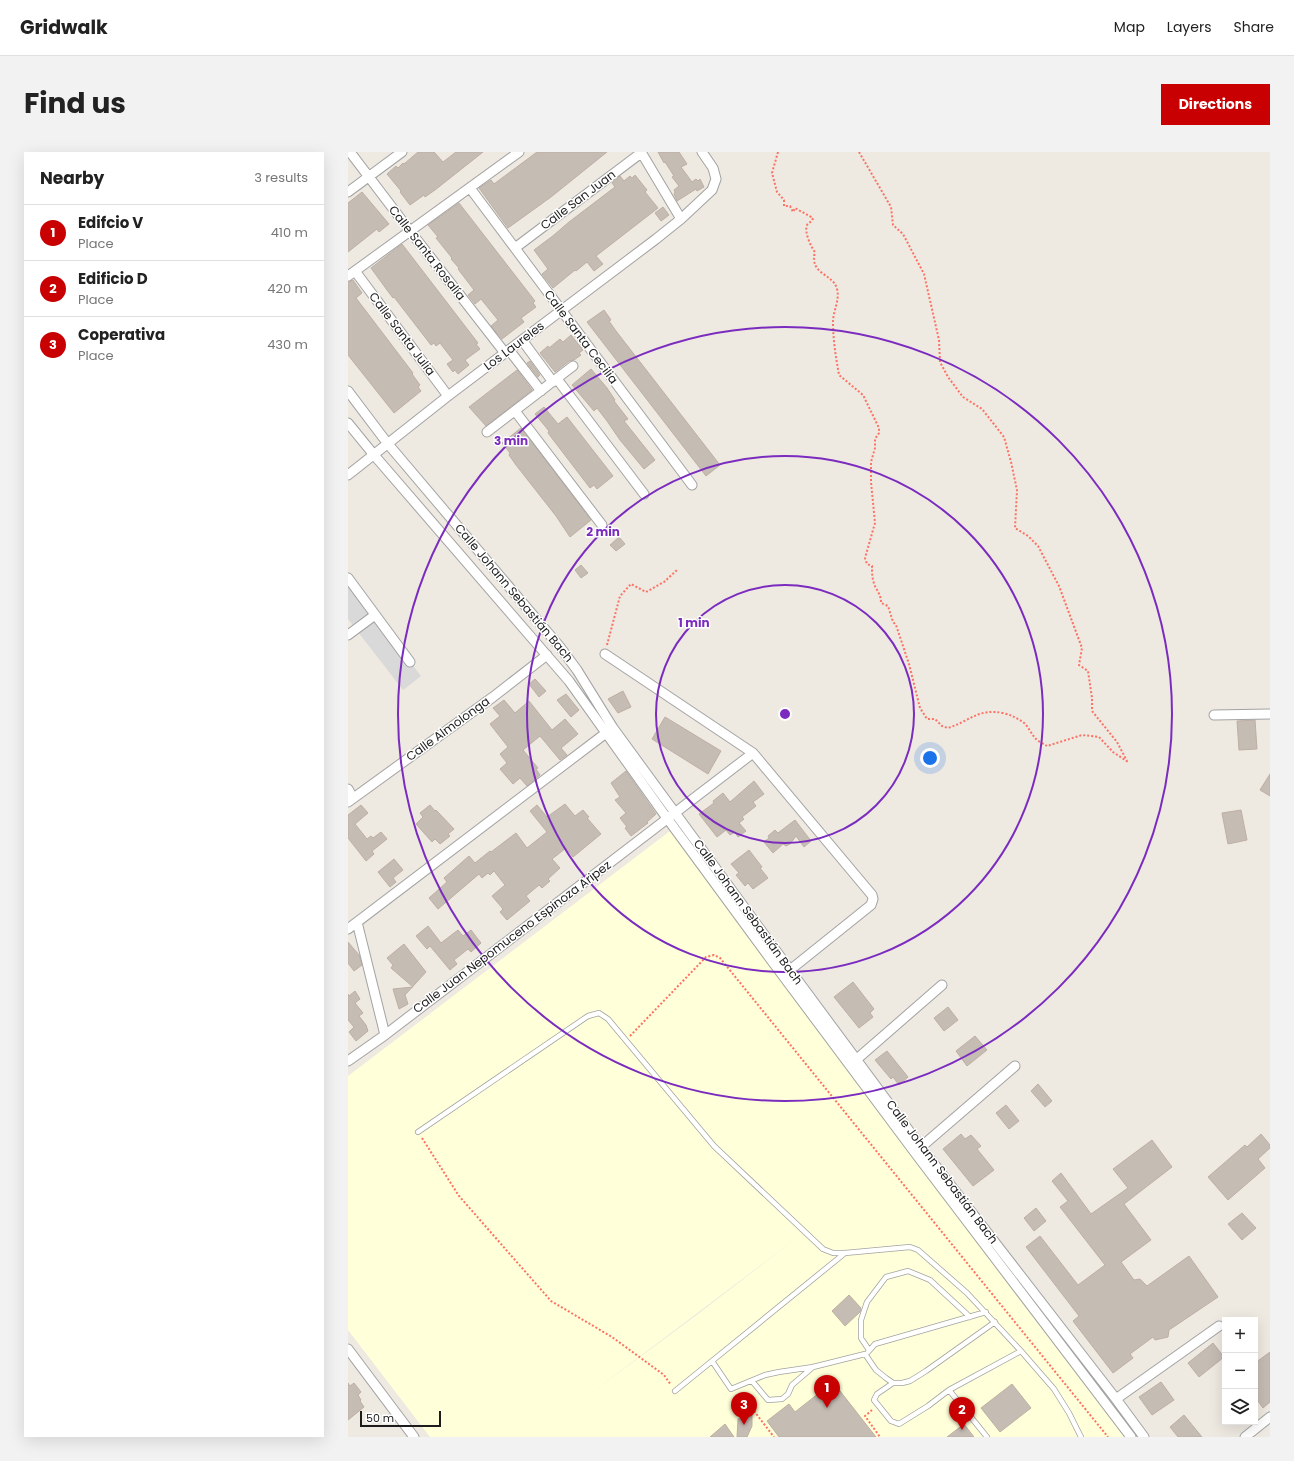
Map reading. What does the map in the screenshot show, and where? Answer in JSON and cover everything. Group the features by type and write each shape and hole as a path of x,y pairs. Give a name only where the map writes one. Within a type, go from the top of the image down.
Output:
{"street":[{"name":"Calle Santa Rosalía","path":"350,152 410,231 541,391"},
{"path":"348,192 402,152"},
{"path":"352,274 519,152"},
{"name":"Los Laureles","path":"348,475 448,396 681,219 712,190 716,179 713,168 702,152"},
{"path":"641,153 681,219"},
{"name":"Calle San Juan","path":"515,248 641,153"},
{"name":"Calle Santa Cecilia","path":"470,188 692,486"},
{"name":"Calle Santa Julia","path":"352,274 448,396"},
{"path":"522,340 644,494"},
{"path":"487,432 573,366"},
{"name":"Calle Johann Sebastián Bach","path":"348,391 388,444 560,646 577,670 613,728 790,970 922,1147 1144,1437"},
{"path":"515,411 602,525"},
{"name":"Calle Johann Sebastián Bach","path":"348,423 569,681 667,819 919,1158 1131,1437"},
{"path":"348,578 410,662"},
{"path":"348,636 375,615"},
{"path":"605,654 753,753 869,891 873,899 870,905 790,970"},
{"name":"Calle Almolonga","path":"351,800 493,697 547,655"},
{"path":"1214,715 1270,714"},
{"path":"348,929 606,733"},
{"name":"Calle Juan Nepomuceno Espinoza Aripez","path":"348,1061 753,753"},
{"path":"348,789 351,800"},
{"path":"357,922 385,1034"},
{"path":"857,1059 942,985"},
{"path":"922,1147 1014,1066"},
{"path":"1116,1399 1219,1326"},
{"path":"348,1348 414,1437"},
{"path":"1245,1437 1270,1417"}],"lane":[{"path":"418,1132 588,1016 599,1013 608,1019 626,1039 714,1146 823,1249 834,1253 845,1253 910,1247 914,1248 967,1293 1022,1351 1054,1389 1069,1413 1081,1437"},
{"path":"675,1391 845,1253"},
{"path":"970,1317 930,1280 908,1271 886,1277 867,1302 861,1320 861,1338 876,1370 893,1383 902,1384 910,1381 995,1322"},
{"path":"712,1361 731,1388 778,1372 813,1367 867,1352 875,1344 986,1312"},
{"path":"893,1383 877,1394 874,1400 891,1421 899,1424 928,1406 949,1390 1022,1351"},
{"path":"752,1380 768,1400 782,1399 788,1394 792,1384 813,1367"},
{"path":"949,1390 987,1437"}],"path":[{"path":"778,152 772,173 777,192 784,200 784,206 790,206 793,212 795,208 813,218 806,230 808,242 815,252 815,265 822,274 829,278 837,287 838,300 835,306 833,324 839,375 863,395 879,428 879,433 875,438 875,448 871,462 871,482 875,523 865,558 867,564 872,566 872,576 876,588 880,594 881,603 888,606 892,622 896,625 909,664 920,708 927,719 935,719 942,726 948,728 956,726 982,712 993,711 1016,717 1037,740 1047,746 1082,735 1099,737 1113,752 1128,762 1116,742 1092,711 1092,698 1088,671 1080,665 1082,648 1060,586 1038,546 1028,536 1015,528 1017,490 1004,437 982,409 963,396 948,377 940,362 939,340 924,274 903,234 893,225 891,207 859,152"},
{"path":"605,654 620,596 631,584 646,592 664,582 677,570"},
{"path":"626,1039 706,957 714,955 720,958 1108,1437"},
{"path":"418,1132 459,1196 551,1301 612,1337 664,1375 675,1391"},
{"path":"878,1405 865,1416 880,1437"},
{"path":"754,1411 774,1437"}],"shaded area":[{"path":"348,581 421,676 403,690 348,619"},
{"path":"674,828 1131,1437 430,1437 348,1330 348,1076","holes":["798,1237 698,1314 590,1394"]}],"building":[{"path":"418,152 434,152 443,162 456,152 483,152 435,190 425,197 424,195 410,205 387,174 396,166 398,168 403,163 404,164"},
{"path":"537,152 607,152 551,197 508,228 479,188 491,180 494,184"},
{"path":"658,152 679,152 687,164 681,167 692,182 696,179 698,181 700,179 704,187 697,191 696,189 677,201 674,190 679,186 672,177 674,176"},
{"path":"635,175 647,190 645,192 658,208 596,256 603,264 594,271 587,262 553,288 542,274 548,269 534,250 615,187 612,183 620,176 624,181 630,176 632,178"},
{"path":"362,192 389,224 379,232 377,229 348,252 348,203"},
{"path":"459,203 535,301 533,303 536,307 521,318 524,322 502,339 491,326 498,320 481,299 475,304 468,295 474,290 436,238 438,237 428,225"},
{"path":"663,207 669,215 661,221 655,213"},
{"path":"402,244 478,343 476,344 480,349 465,360 469,365 458,374 455,370 453,372 447,364 453,360 440,343 436,346 434,343 431,345 371,268"},
{"path":"353,280 362,293 356,298 413,373 412,374 420,385 418,387 421,391 394,413 348,355 348,282"},
{"path":"604,310 616,331 720,465 706,476 587,322"},
{"path":"571,335 583,350 579,353 581,355 574,360 569,361 555,372 540,353 560,339 563,342"},
{"path":"530,361 540,375 538,377 527,363"},
{"path":"591,369 607,388 615,400 614,401 628,419 624,421 655,460 644,469 620,440 597,408 594,411 572,385"},
{"path":"517,370 532,390 486,426 469,407"},
{"path":"544,407 558,424 567,417 613,476 597,489 594,485 590,488 535,414"},
{"path":"521,428 591,520 570,537 556,516 516,465 509,455 510,453 502,443"},
{"path":"619,537 625,544 616,551 610,545"},
{"path":"581,565 588,573 581,578 575,570"},
{"path":"535,679 546,691 539,697 529,684"},
{"path":"623,691 631,707 618,713 608,699"},
{"path":"566,694 579,710 571,717 557,700"},
{"path":"504,700 515,713 529,701 552,730 565,719 578,734 561,748 567,755 560,760 540,736 523,750 538,768 536,769 540,775 527,786 520,778 513,784 500,769 507,763 500,754 508,747 490,724 500,716 493,708"},
{"path":"665,717 721,751 708,774 652,739"},
{"path":"1255,720 1257,749 1239,750 1237,721"},
{"path":"626,771 656,814 647,822 648,823 631,836 625,828 627,827 620,818 626,813 615,800 620,797 611,783"},
{"path":"1270,774 1270,796 1260,790"},
{"path":"754,781 764,794 753,802 756,806 742,817 744,819 739,823 746,831 738,837 735,832 730,835 726,830 717,837 699,814 714,803 713,801 723,793 730,802"},
{"path":"565,804 575,816 583,810 589,817 587,818 601,834 573,857 566,848 552,859 560,868 548,879 550,881 542,888 539,885 526,896 530,901 507,920 500,912 503,909 492,896 505,885 494,871 490,875 488,873 482,878 479,874 438,909 429,898 447,882 444,878 469,856 475,863 516,833 527,848 547,832 530,811 537,805 547,817"},
{"path":"361,805 368,813 355,824 367,839 371,836 373,838 381,832 387,839 372,851 374,854 366,861 348,838 348,815"},
{"path":"430,805 454,829 448,834 450,836 440,844 435,839 432,842 416,824 423,817 420,813"},
{"path":"1241,810 1247,840 1228,844 1222,813"},
{"path":"795,820 811,841 804,847 796,836 790,844 786,846 783,844 773,853 764,842 769,838 768,836 775,830 778,833"},
{"path":"749,850 762,867 760,868 768,878 753,889 748,883 745,886 736,875 739,873 731,864"},
{"path":"394,859 403,870 393,878 396,882 390,887 378,872"},
{"path":"428,926 441,943 458,930 463,936 471,930 481,943 471,952 468,949 454,960 457,964 450,970 430,946 427,949 416,936"},
{"path":"348,942 359,955 362,965 354,971 348,963"},
{"path":"404,944 426,972 413,987 391,968 393,965 387,958"},
{"path":"853,982 874,1009 870,1013 873,1017 859,1028 834,997"},
{"path":"412,987 405,995 408,1004 399,1009 393,989"},
{"path":"355,991 360,999 355,1003 363,1013 359,1016 366,1025 368,1031 356,1041 349,1032 354,1027 348,1020 348,994 349,996"},
{"path":"948,1007 958,1020 944,1031 934,1018"},
{"path":"975,1036 987,1050 967,1066 956,1051"},
{"path":"887,1051 908,1077 899,1085 893,1077 891,1079 875,1060"},
{"path":"1038,1084 1052,1101 1045,1107 1031,1091"},
{"path":"1006,1105 1019,1121 1009,1129 996,1113"},
{"path":"961,1134 965,1139 971,1135 981,1146 977,1149 994,1170 973,1186 943,1149"},
{"path":"1261,1134 1270,1145 1270,1148 1258,1159 1265,1168 1228,1200 1208,1177 1245,1145 1247,1147"},
{"path":"1152,1140 1172,1167 1124,1204 1151,1240 1121,1262 1134,1280 1140,1279 1147,1286 1189,1256 1218,1297 1169,1330 1168,1337 1155,1340 1153,1337 1130,1354 1133,1358 1113,1373 1073,1321 1079,1316 1026,1247 1040,1236 1078,1285 1105,1265 1060,1207 1068,1201 1052,1181 1061,1173 1091,1214 1128,1188 1113,1169"},
{"path":"1036,1208 1046,1221 1034,1231 1024,1218"},
{"path":"1242,1213 1256,1228 1242,1240 1228,1224"},
{"path":"849,1295 861,1308 860,1312 845,1326 832,1311"},
{"path":"1213,1343 1222,1354 1222,1359 1199,1377 1188,1363"},
{"path":"1270,1352 1270,1402 1263,1408 1258,1401 1258,1361"},
{"path":"833,1382 876,1437 779,1437 767,1421 789,1404 795,1412"},
{"path":"1161,1382 1174,1400 1152,1415 1139,1397"},
{"path":"348,1383 350,1386 354,1383 361,1392 358,1395 364,1407 348,1420"},
{"path":"1012,1384 1031,1408 1000,1432 981,1408"},
{"path":"752,1414 752,1426 747,1437 737,1437 738,1419"},
{"path":"1184,1415 1202,1437 1178,1437 1170,1427"},
{"path":"725,1424 734,1437 710,1437"},
{"path":"964,1424 974,1437 947,1437"}],"place":[{"name":"Edifcio V","path":"827,1408"},
{"name":"Coperativa","path":"744,1425"},
{"name":"Edificio D","path":"962,1430"}]}
